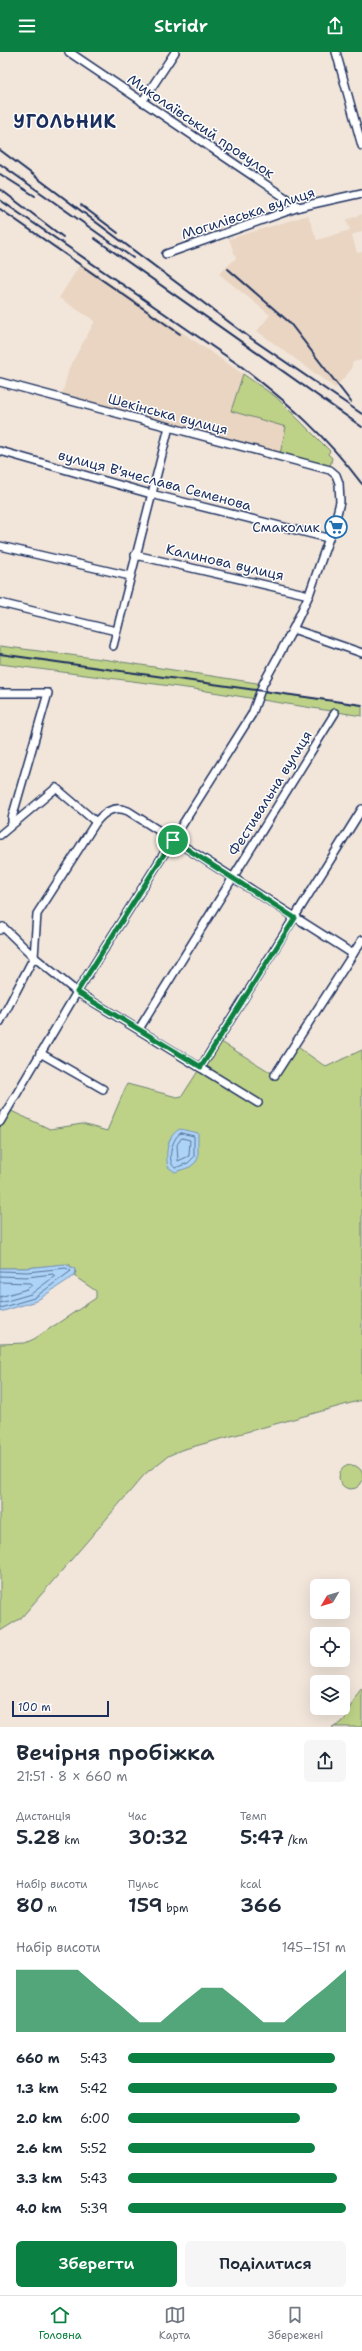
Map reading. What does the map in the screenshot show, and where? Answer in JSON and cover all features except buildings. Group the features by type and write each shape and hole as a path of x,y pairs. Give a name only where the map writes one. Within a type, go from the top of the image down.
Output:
{"street":[{"name":"Миколаївський провулок","path":"69,52 299,207"},
{"path":"142,102 175,52"},
{"path":"336,52 362,146"},
{"name":"Могилівська вулиця","path":"166,254 299,207 362,193"},
{"name":"Шекінська вулиця","path":"0,382 330,470 336,475 339,483 340,502 328,538"},
{"path":"113,646 135,555 169,427"},
{"name":"вулиця В'ячеслава Семенова","path":"0,451 151,494 328,538"},
{"path":"0,1122 77,992 252,714 263,684 293,629 309,594 328,538"},
{"path":"0,546 130,576"},
{"name":"Калинова вулиця","path":"135,555 309,594"},
{"path":"0,603 116,631"},
{"path":"293,629 362,653"},
{"path":"0,693 48,693 12,818 12,824"},
{"name":"Фестивальна вулиця","path":"139,1029 335,712"},
{"path":"0,835 56,788 96,822"},
{"path":"0,1022 34,957 37,914 96,822 107,811 121,808 233,877 353,954"},
{"path":"201,1067 362,809"},
{"path":"0,930 3,927 34,957 77,992 258,1103"},
{"path":"275,1075 362,940"},
{"path":"40,1054 103,1089"}],"shaded area":[{"path":"362,214 362,231 352,235 357,253 362,252 362,360 353,362 350,371 335,388 257,331 270,315 219,274 236,258 229,239 308,215 317,240 350,230 346,220"},
{"path":"81,263 243,374 231,411 287,427 280,454 62,395 69,368 95,321 59,298"}],"green space":[{"path":"243,374 276,397 330,451 328,454 332,458 330,467 280,454 286,427 231,411"},
{"path":"0,646 109,660 263,684 260,691 362,705 362,716 194,689 0,664"},
{"path":"218,1040 275,1075 295,1045 326,1067 362,1050 362,1400 181,1450 168,1456 145,1474 21,1618 0,1631 0,1344 25,1343 34,1339 96,1298 96,1291 74,1276 76,1272 69,1264 26,1268 0,1268 0,1122 7,1109 50,1129 82,1124 107,1131 127,1084 177,1097 182,1096"},
{"path":"351,1465 359,1469 363,1477 359,1485 351,1489 343,1485 339,1477 343,1469"},
{"path":"362,1688 362,1727 332,1727 338,1725 348,1715 350,1715 350,1711 358,1693"}],"water":[{"path":"180,1129 198,1133 198,1158 190,1167 175,1172 168,1167 167,1151 172,1136"},
{"path":"65,1264 75,1269 74,1276 36,1301 0,1312 0,1268 26,1268"}],"railway":[{"path":"0,150 249,337 362,414"},
{"path":"0,164 133,258"},
{"path":"0,174 35,196"},
{"path":"0,189 63,237"},
{"path":"0,200 242,367 276,394 321,435 362,484"},
{"path":"81,205 118,233"},
{"path":"0,209 180,334"},
{"path":"94,238 362,427"},
{"path":"228,269 289,322 351,402"},
{"path":"0,654 362,705"}],"place":[{"name":"Смаколик","path":"336,527"}],"district":[{"name":"УГОЛЬНИК","path":"65,122"}],"route":[{"path":"173,840 295,918 201,1067 77,992 173,840"}]}
